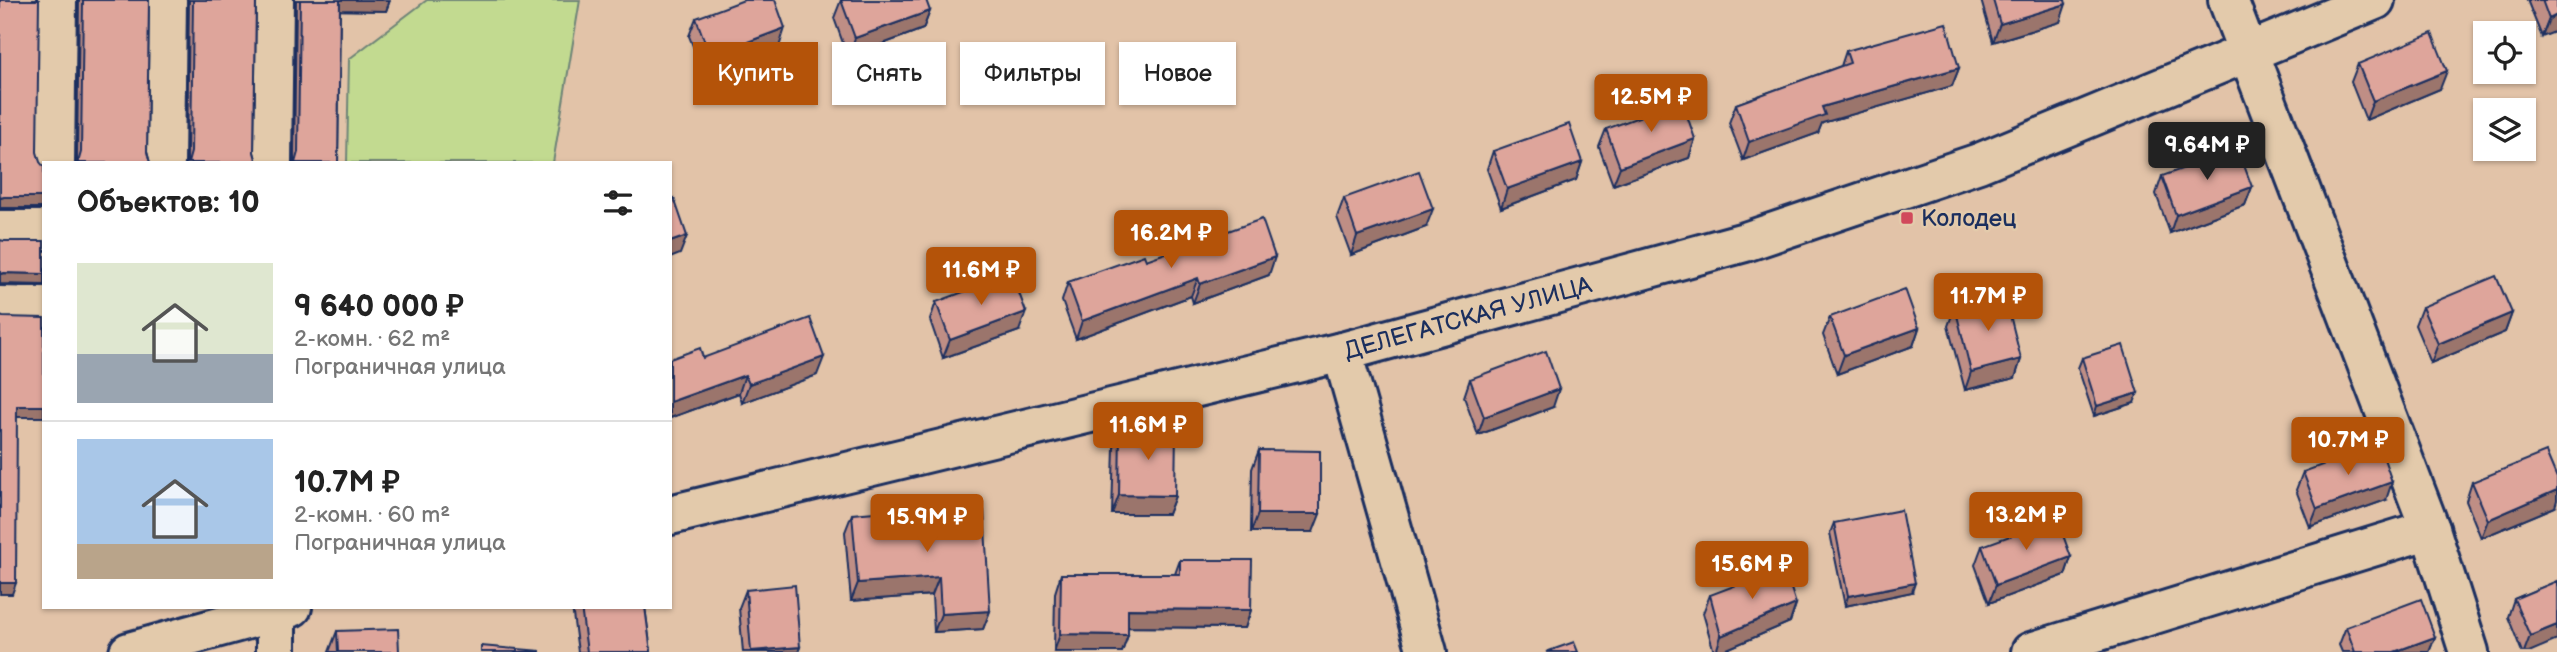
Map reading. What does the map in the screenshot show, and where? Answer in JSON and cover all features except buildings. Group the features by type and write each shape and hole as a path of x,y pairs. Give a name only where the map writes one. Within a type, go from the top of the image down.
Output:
{"street":[{"path":"55,161 57,0"},
{"path":"165,161 167,0"},
{"path":"272,161 274,0"},
{"path":"2228,0 2430,529 2469,652"},
{"name":"ДЕЛЕГАТСКАЯ УЛИЦА","path":"672,516 1342,352 1745,242 1979,163 2375,0"},
{"path":"0,230 42,230"},
{"path":"0,306 42,307"},
{"path":"1342,352 1427,652"},
{"path":"2031,652 2430,529"},
{"path":"129,652 284,609 276,652"}],"green space":[{"path":"427,0 580,0 553,161 347,161 349,59"}],"place":[{"name":"Колодец","path":"1907,218"}]}
